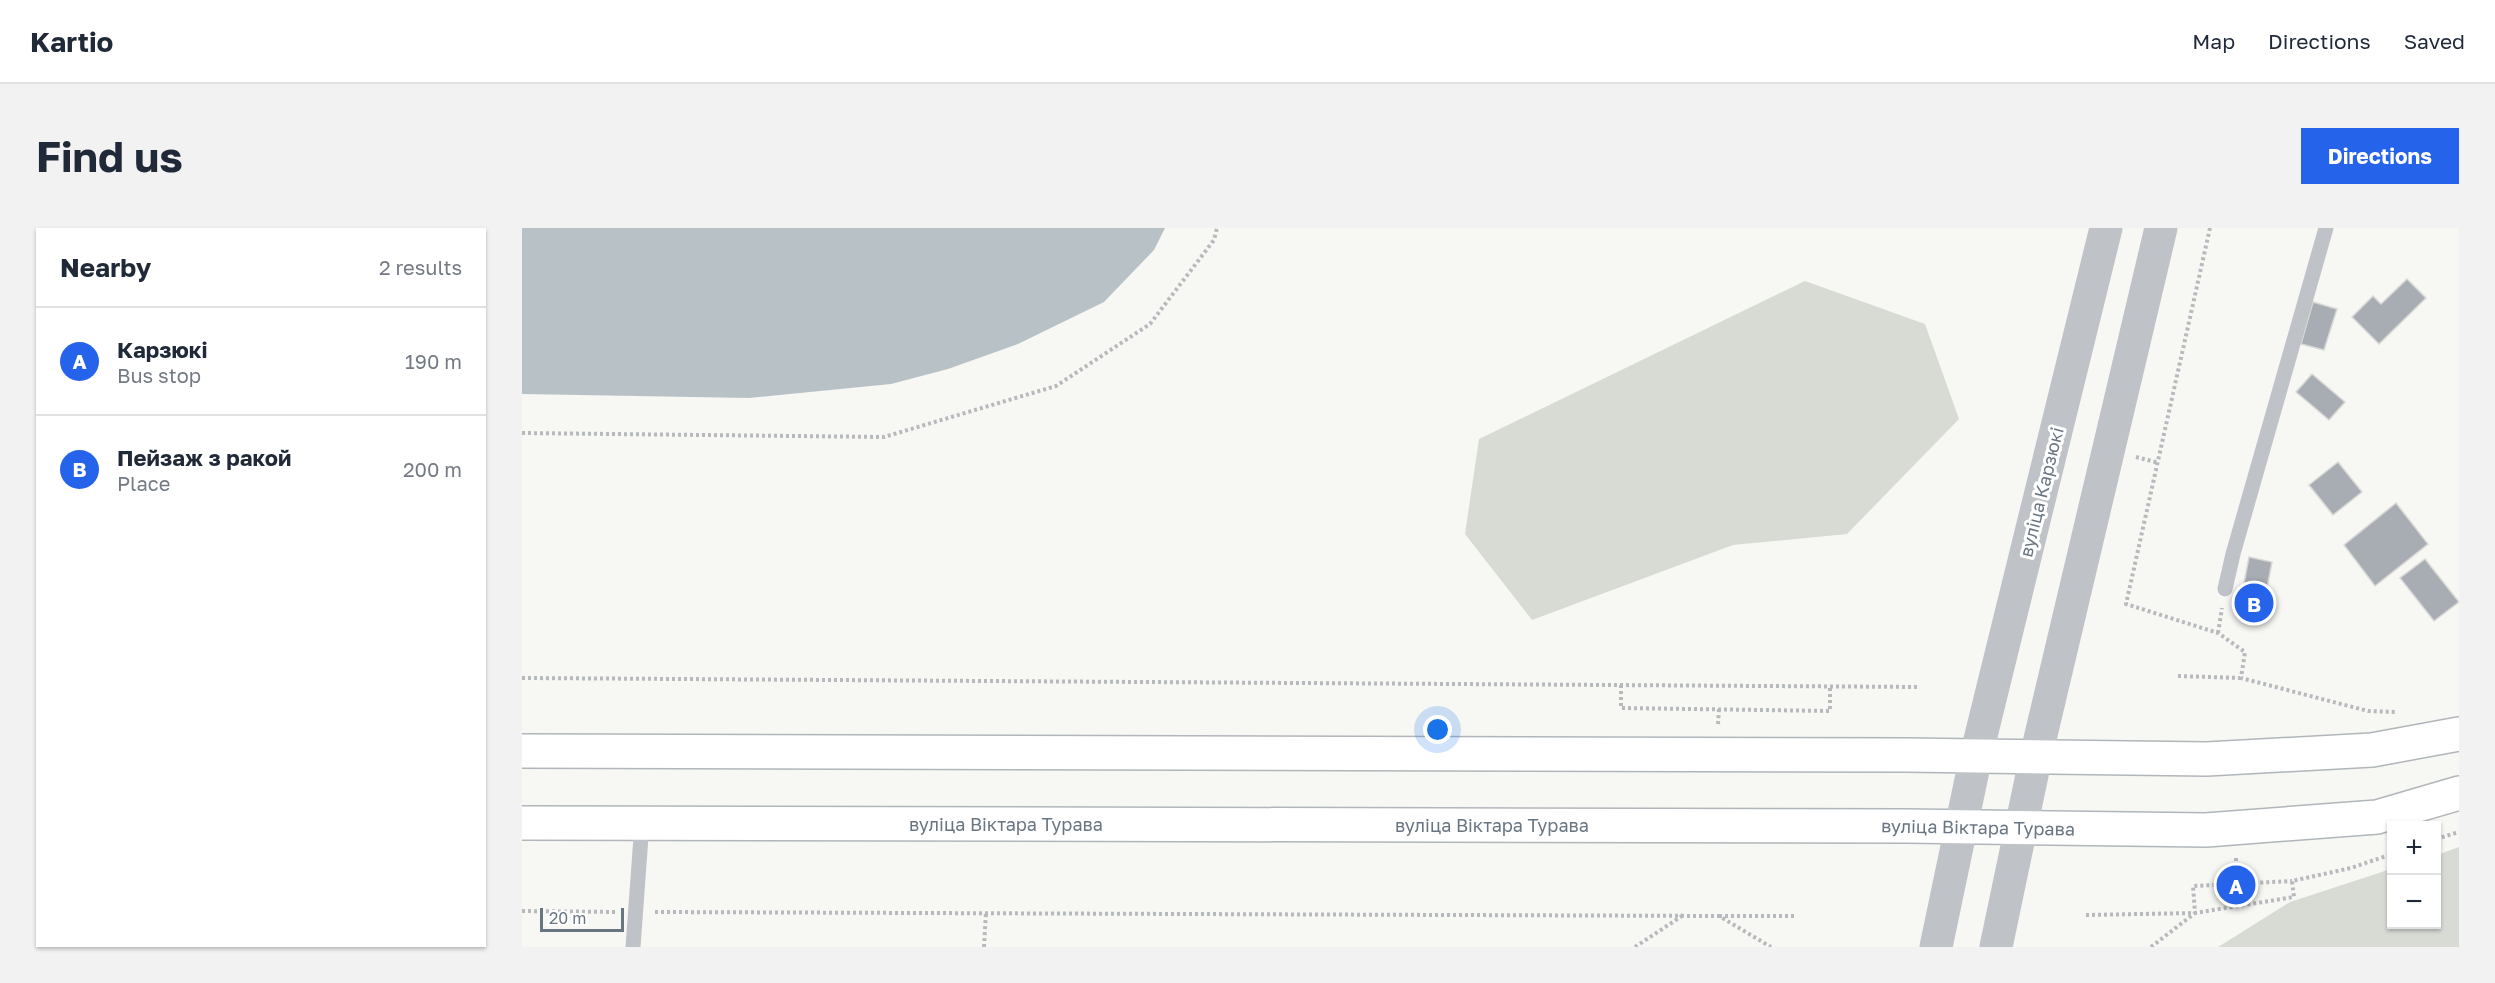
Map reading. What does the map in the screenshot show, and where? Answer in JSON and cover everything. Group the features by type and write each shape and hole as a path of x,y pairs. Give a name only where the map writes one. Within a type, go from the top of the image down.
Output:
{"main road":[{"path":"522,752 2036,756 2207,759 2372,750 2459,734"},
{"name":"вуліца Віктара Турава","path":"522,823 2236,829 2377,817 2459,794"}],"street":[{"name":"вуліца Карзюкі","path":"1936,947 1976,756 2106,228"},
{"path":"1996,947 2036,756 2161,228"}],"lane":[{"path":"2225,589 2326,228"},
{"path":"633,947 642,823"}],"path":[{"path":"522,433 884,437 1056,386 1150,324 1214,240 1217,228"},
{"path":"2210,228 2126,604 2218,633 2245,652 2241,678"},
{"path":"2178,676 2241,678 2368,711 2400,712"},
{"path":"522,678 1920,687"},
{"path":"1621,685 1621,708 1830,711 1830,686"},
{"path":"2441,837 2459,832"},
{"path":"2195,913 2193,886 2292,881 2351,868 2387,855"},
{"path":"2086,915 2195,913 2294,897 2292,881"},
{"path":"522,911 1797,916"},
{"path":"984,947 986,912"},
{"path":"2151,947 2195,913"},
{"path":"1635,947 1682,916"},
{"path":"1719,916 1771,947"}],"shaded area":[{"path":"522,228 1165,228 1154,250 1104,302 1018,344 948,369 891,384 749,398 522,394"},
{"path":"1805,281 1925,324 1959,419 1847,534 1733,545 1532,620 1465,534 1479,439"},
{"path":"2459,847 2459,947 2218,947 2290,902 2387,870 2387,929 2441,929 2441,854"}],"building":[{"path":"2407,279 2426,298 2379,344 2352,317 2373,296 2381,304"},
{"path":"2313,302 2337,309 2324,350 2301,344"},
{"path":"2312,374 2345,402 2329,420 2296,392"},
{"path":"2338,462 2362,492 2333,515 2309,485"},
{"path":"2396,503 2428,544 2375,586 2344,545"},
{"path":"2249,557 2272,562 2263,609 2240,604"},
{"path":"2425,559 2459,602 2434,621 2400,578"}],"place":[{"name":"Пейзаж з ракой","path":"2254,603"},
{"name":"Карзюкі","path":"2236,885"}]}
